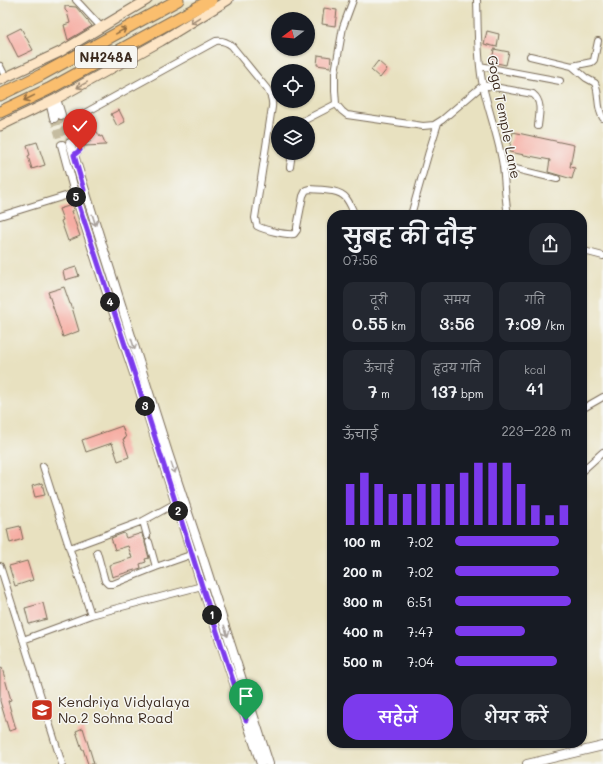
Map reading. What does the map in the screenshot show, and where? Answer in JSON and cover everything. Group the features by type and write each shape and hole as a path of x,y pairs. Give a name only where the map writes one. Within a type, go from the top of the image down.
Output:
{"highway":[{"name":"NH248A","path":"0,95 41,75 178,0"},
{"name":"NH248A","path":"0,112 49,89 211,0"}],"main road":[{"path":"3,79 60,52 147,0"},
{"path":"0,126 53,100 161,41 228,0"}],"street":[{"path":"76,0 101,27"},
{"path":"353,0 343,27 335,72 336,104 347,115 423,126 434,125 483,85 533,94 537,97 540,108 538,126"},
{"name":"Goga Temple Lane","path":"477,0 480,66 483,85 498,139 503,166 507,210"},
{"path":"74,155 80,150 81,146 76,124 83,114 216,41 222,40 232,46 267,89 273,101 255,218 257,226 262,229 294,234 297,230 303,196 306,190 310,189 339,193 346,198 352,210"},
{"path":"530,56 572,66 592,62 594,60 598,41"},
{"path":"0,66 3,79"},
{"path":"480,66 560,81"},
{"path":"572,66 586,78 596,83 600,112 603,118"},
{"path":"53,100 57,117"},
{"path":"312,116 336,104"},
{"path":"412,210 438,123"},
{"path":"261,764 75,193 66,144 74,155 168,453 202,552 269,764"},
{"path":"290,166 291,160"},
{"path":"503,166 557,179"},
{"path":"0,216 84,190"},
{"path":"587,252 603,256"},
{"path":"587,406 603,397"},
{"path":"587,466 603,452"},
{"path":"43,466 91,615"},
{"path":"70,548 143,521 176,503"},
{"path":"143,521 146,536"},
{"path":"149,542 156,567"},
{"path":"97,552 105,581 108,584 113,584 192,554 202,552"},
{"path":"0,566 62,764"},
{"path":"23,640 91,615 211,583"},
{"path":"527,764 603,746"}],"building":[{"path":"65,6 76,7 92,26 68,40 64,25 70,23"},
{"path":"324,8 337,10 335,26 322,24"},
{"path":"21,28 33,50 18,57 7,35"},
{"path":"487,31 499,34 497,47 484,44"},
{"path":"494,49 509,52 506,65 492,62"},
{"path":"318,55 331,57 330,67 317,65"},
{"path":"378,61 387,69 380,78 371,70"},
{"path":"119,110 125,122 117,126 111,114"},
{"path":"91,115 96,124 93,125 100,137 102,136 106,145 85,146 91,141 84,129 83,130 82,125 86,118"},
{"path":"513,132 574,145 570,167 575,168 572,179 548,172 550,160 509,152"},
{"path":"37,142 45,165 32,169 28,156 30,155 27,145"},
{"path":"72,205 74,210 71,211 80,236 68,241 61,221 63,220 59,209"},
{"path":"76,267 79,276 65,280 63,271"},
{"path":"64,287 79,331 63,337 48,292"},
{"path":"122,426 126,438 123,439 129,457 118,461 112,443 86,452 82,440"},
{"path":"42,483 45,495 35,497 32,486"},
{"path":"20,526 23,539 10,543 7,529"},
{"path":"124,533 126,538 142,533 149,558 145,559 146,562 140,564 141,568 112,577 109,565 132,558 128,546 115,550 111,538"},
{"path":"27,561 33,580 15,586 9,566"},
{"path":"43,603 47,619 29,624 25,608"},
{"path":"2,668 11,700 8,701 16,729 9,731 0,701 0,669"},
{"path":"83,728 94,764 88,764 76,731"}],"tunnel":[{"path":"61,115 70,143"},
{"path":"54,118 62,145"}],"place":[{"name":"Kendriya Vidyalaya No.2 Sohna Road","path":"42,710"}],"route":[{"path":"80,150 74,155 84,190 75,193 246,720"}]}
